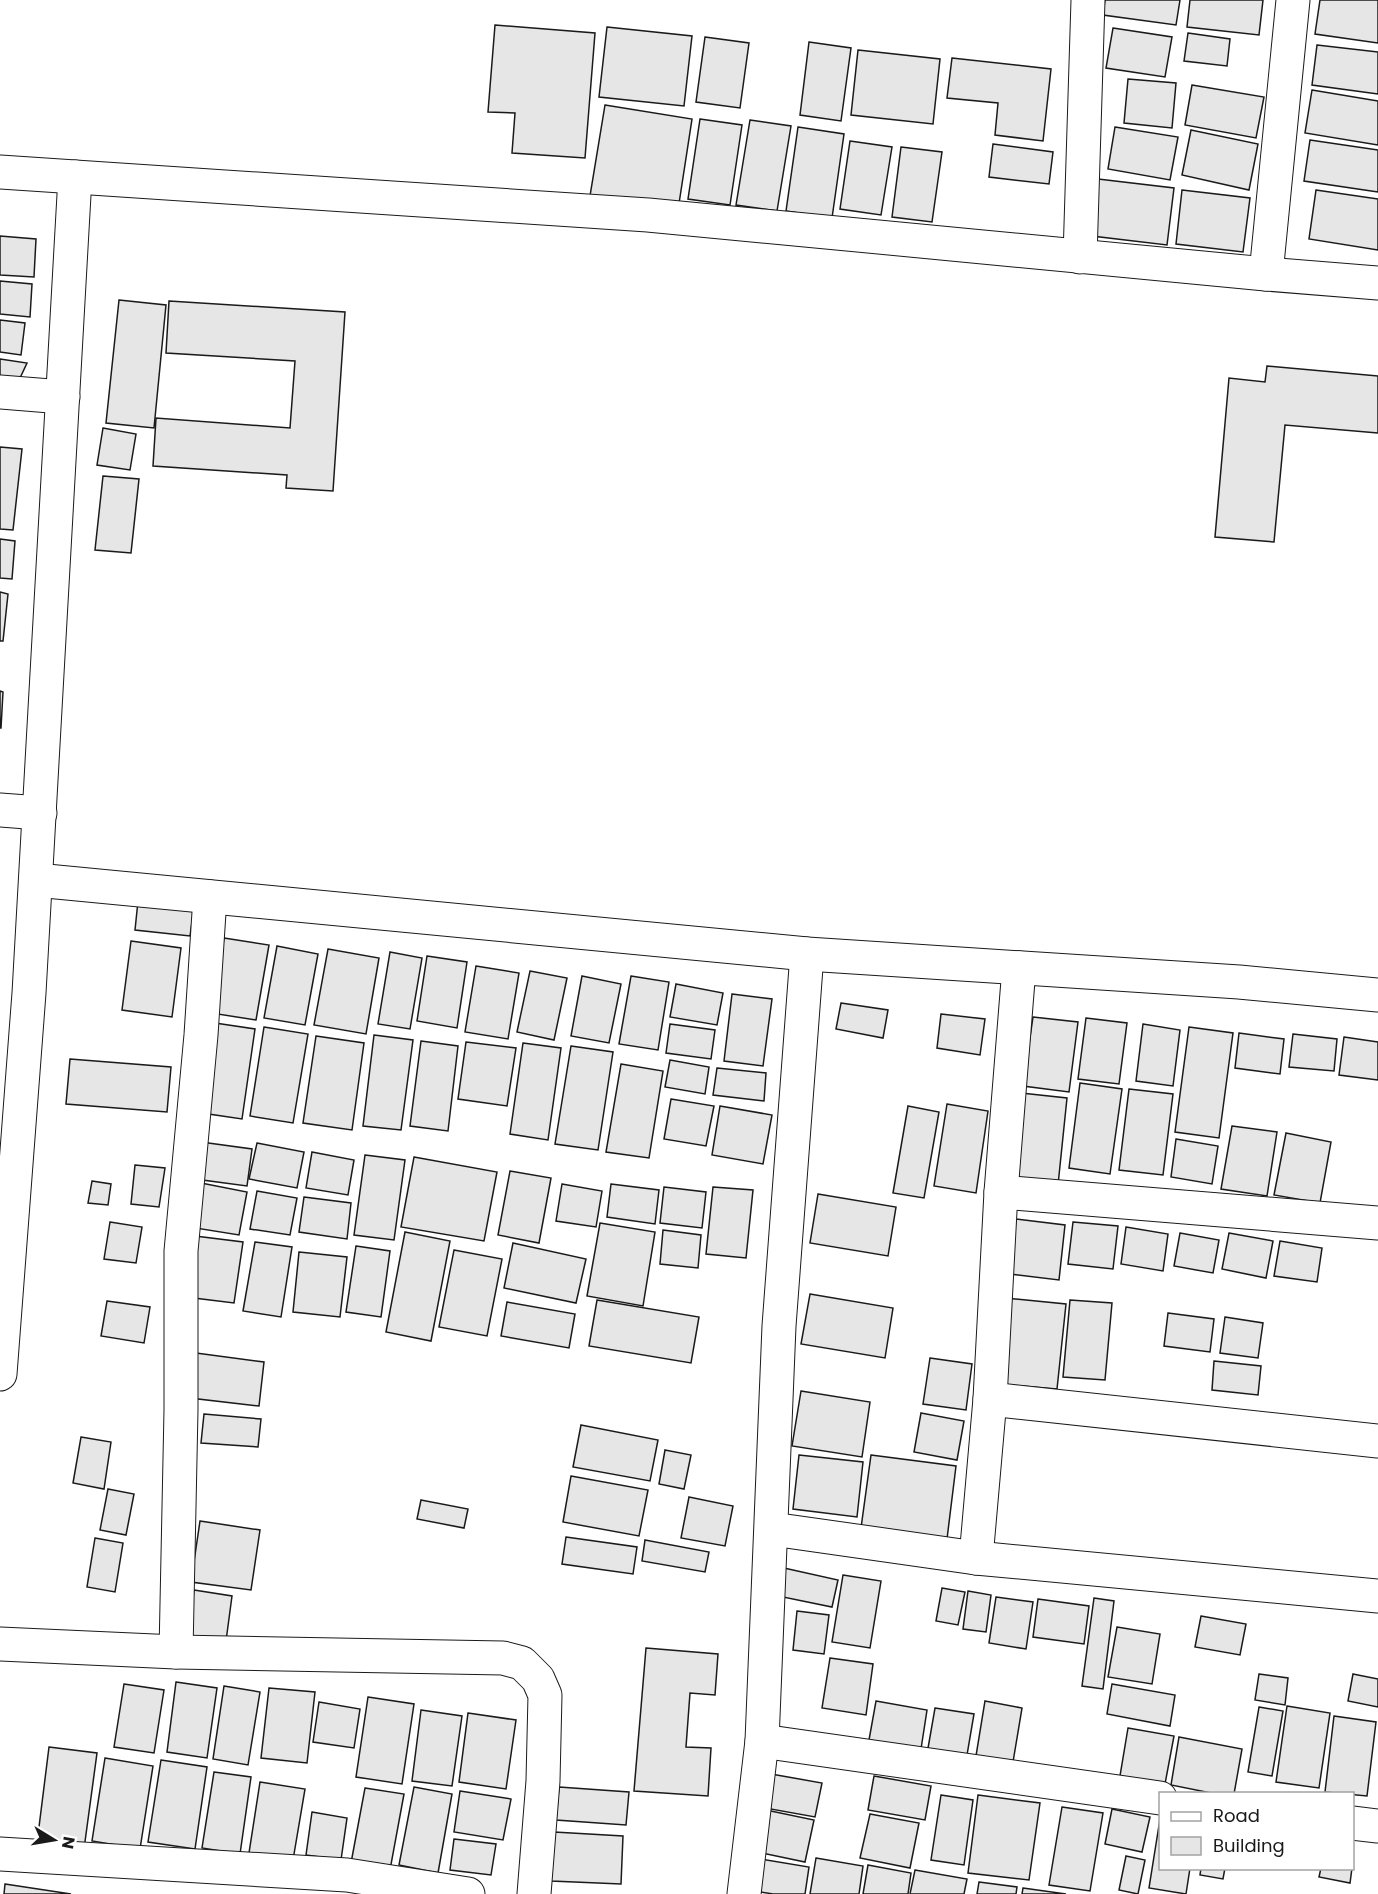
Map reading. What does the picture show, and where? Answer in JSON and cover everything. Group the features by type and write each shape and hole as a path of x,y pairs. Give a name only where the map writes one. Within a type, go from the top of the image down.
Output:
{"street":[{"path":"1080,257 1088,0"},
{"path":"1266,274 1293,0"},
{"path":"0,172 648,215 1378,283"},
{"path":"0,1374 29,993 75,177"},
{"path":"0,392 63,397"},
{"path":"0,810 40,813"},
{"path":"36,880 807,954 1239,982 1378,996"},
{"path":"176,1652 181,1410 181,1251 201,1035 210,897"},
{"path":"744,1894 762,1742 779,1326 807,954"},
{"path":"976,1558 990,1399 1001,1192 1019,968"},
{"path":"1001,1192 1378,1223"},
{"path":"990,1399 1378,1441"},
{"path":"772,1529 976,1558 1378,1596"},
{"path":"0,1644 176,1652 503,1658 522,1663 538,1679 545,1695 543,1781 534,1894"},
{"path":"762,1742 1159,1798"},
{"path":"1354,1823 1378,1826"},
{"path":"0,1854 348,1875 468,1894"}],"building":[{"path":"1105,0 1180,0 1176,25 1103,15"},
{"path":"1190,0 1263,0 1259,35 1187,27"},
{"path":"1320,0 1378,0 1378,43 1315,34"},
{"path":"495,25 595,33 585,158 512,153 515,113 488,112"},
{"path":"607,27 692,36 684,106 599,97"},
{"path":"1113,28 1172,37 1165,77 1106,68"},
{"path":"1188,33 1230,39 1227,66 1184,61"},
{"path":"705,37 749,43 740,108 696,102"},
{"path":"809,42 851,48 841,121 800,115"},
{"path":"1317,45 1378,52 1378,94 1312,85"},
{"path":"858,50 940,59 933,124 851,115"},
{"path":"952,58 1051,69 1043,141 995,135 998,103 947,98"},
{"path":"1128,79 1176,83 1172,128 1124,123"},
{"path":"1192,85 1264,97 1256,138 1185,125"},
{"path":"1312,90 1378,101 1378,145 1305,133"},
{"path":"605,105 692,119 678,210 590,196"},
{"path":"700,119 742,125 730,205 688,199"},
{"path":"750,120 791,126 777,211 736,205"},
{"path":"798,127 844,134 832,218 786,211"},
{"path":"1115,127 1178,137 1170,180 1108,169"},
{"path":"1191,130 1258,144 1249,190 1182,175"},
{"path":"1310,140 1378,150 1378,192 1304,181"},
{"path":"850,141 892,147 881,215 840,209"},
{"path":"993,144 1053,152 1049,184 989,177"},
{"path":"901,147 942,152 932,222 892,217"},
{"path":"1098,179 1174,188 1167,245 1092,236"},
{"path":"1182,190 1250,198 1243,252 1176,244"},
{"path":"1316,190 1378,199 1378,250 1309,239"},
{"path":"0,236 36,239 34,277 0,275"},
{"path":"0,281 32,284 30,317 0,314"},
{"path":"119,300 166,305 154,428 106,423"},
{"path":"169,301 345,312 333,491 286,488 287,475 153,466 156,418 290,428 295,361 166,353"},
{"path":"0,320 25,323 21,355 0,352"},
{"path":"0,359 27,363 20,378 0,378"},
{"path":"1267,366 1378,376 1378,433 1285,425 1274,542 1215,537 1229,378 1265,382"},
{"path":"103,428 136,434 130,470 97,465"},
{"path":"0,447 22,449 13,530 0,529"},
{"path":"103,476 139,479 131,553 95,550"},
{"path":"0,539 15,541 12,579 0,578"},
{"path":"0,592 8,594 3,641 0,641"},
{"path":"0,691 3,692 1,728 0,728"},
{"path":"138,901 194,908 190,936 135,930"},
{"path":"224,938 269,945 256,1020 211,1013"},
{"path":"131,941 181,948 172,1017 122,1010"},
{"path":"277,946 318,954 305,1025 264,1018"},
{"path":"328,949 379,958 366,1034 314,1025"},
{"path":"390,952 422,958 410,1029 378,1024"},
{"path":"427,956 467,962 457,1028 417,1021"},
{"path":"476,966 519,973 508,1039 465,1032"},
{"path":"530,971 567,978 554,1040 517,1032"},
{"path":"582,976 621,984 609,1043 571,1036"},
{"path":"631,976 669,982 658,1050 619,1044"},
{"path":"676,984 723,993 717,1025 670,1017"},
{"path":"732,994 772,999 763,1066 724,1061"},
{"path":"841,1003 888,1010 883,1038 836,1029"},
{"path":"941,1014 985,1019 980,1055 937,1048"},
{"path":"1033,1017 1078,1022 1069,1092 1023,1086"},
{"path":"1086,1018 1127,1023 1119,1084 1078,1079"},
{"path":"215,1023 255,1029 242,1119 202,1113"},
{"path":"670,1024 715,1030 711,1059 666,1053"},
{"path":"1143,1024 1180,1030 1173,1086 1136,1081"},
{"path":"264,1027 308,1034 293,1123 250,1116"},
{"path":"1189,1027 1233,1033 1219,1138 1175,1132"},
{"path":"1239,1033 1284,1039 1280,1074 1235,1068"},
{"path":"1293,1034 1337,1039 1334,1071 1289,1067"},
{"path":"374,1035 413,1040 401,1130 363,1126"},
{"path":"316,1036 364,1043 352,1130 303,1123"},
{"path":"1344,1037 1378,1042 1378,1080 1339,1075"},
{"path":"421,1041 458,1046 448,1131 410,1126"},
{"path":"466,1042 516,1048 507,1106 458,1099"},
{"path":"523,1043 561,1048 548,1140 510,1134"},
{"path":"571,1046 613,1052 598,1150 555,1144"},
{"path":"70,1059 171,1067 167,1112 66,1104"},
{"path":"670,1060 709,1067 705,1094 665,1087"},
{"path":"621,1064 663,1071 649,1158 606,1152"},
{"path":"717,1068 766,1073 764,1101 713,1095"},
{"path":"1080,1083 1122,1089 1110,1174 1069,1168"},
{"path":"1129,1089 1173,1094 1163,1175 1119,1170"},
{"path":"1021,1093 1067,1098 1058,1185 1012,1181"},
{"path":"671,1099 714,1106 706,1146 664,1139"},
{"path":"947,1104 988,1111 976,1193 934,1186"},
{"path":"720,1106 772,1115 763,1164 712,1155"},
{"path":"908,1106 939,1112 924,1198 893,1193"},
{"path":"1232,1126 1277,1132 1267,1196 1221,1189"},
{"path":"1286,1133 1331,1142 1320,1203 1274,1195"},
{"path":"1176,1139 1218,1146 1212,1184 1171,1177"},
{"path":"201,1142 252,1149 247,1186 195,1179"},
{"path":"257,1143 304,1152 297,1188 249,1179"},
{"path":"312,1152 354,1160 348,1195 306,1188"},
{"path":"365,1155 405,1160 394,1240 354,1235"},
{"path":"414,1157 497,1172 484,1241 401,1227"},
{"path":"135,1165 165,1168 159,1207 131,1204"},
{"path":"510,1171 551,1178 539,1243 498,1235"},
{"path":"92,1181 111,1184 108,1205 88,1203"},
{"path":"196,1182 247,1192 239,1235 189,1227"},
{"path":"562,1184 602,1191 596,1227 556,1221"},
{"path":"611,1184 659,1190 655,1224 607,1217"},
{"path":"664,1187 706,1192 702,1228 660,1223"},
{"path":"713,1187 753,1190 746,1258 706,1254"},
{"path":"257,1191 297,1198 290,1235 250,1229"},
{"path":"818,1194 896,1207 888,1256 810,1243"},
{"path":"304,1197 351,1203 347,1239 299,1232"},
{"path":"1016,1219 1065,1225 1059,1280 1010,1274"},
{"path":"110,1222 142,1227 136,1263 104,1259"},
{"path":"1073,1222 1118,1226 1113,1269 1068,1264"},
{"path":"600,1223 655,1232 643,1306 587,1296"},
{"path":"1126,1227 1168,1234 1163,1271 1121,1264"},
{"path":"663,1230 701,1235 698,1268 660,1264"},
{"path":"405,1232 450,1241 431,1341 386,1332"},
{"path":"1180,1233 1219,1240 1213,1273 1174,1266"},
{"path":"1229,1233 1273,1241 1266,1278 1222,1269"},
{"path":"195,1236 243,1242 234,1303 186,1297"},
{"path":"1280,1241 1322,1248 1317,1282 1274,1276"},
{"path":"255,1242 292,1247 281,1317 243,1311"},
{"path":"513,1243 586,1259 576,1303 504,1288"},
{"path":"356,1246 390,1251 381,1317 346,1312"},
{"path":"454,1250 502,1259 487,1336 439,1327"},
{"path":"299,1252 347,1257 340,1317 293,1312"},
{"path":"810,1294 893,1308 885,1358 801,1344"},
{"path":"1005,1298 1066,1304 1057,1389 997,1384"},
{"path":"597,1300 699,1317 691,1363 589,1346"},
{"path":"1070,1300 1112,1303 1105,1380 1063,1377"},
{"path":"107,1301 150,1307 144,1343 101,1336"},
{"path":"507,1302 575,1314 569,1348 501,1336"},
{"path":"1168,1313 1214,1319 1210,1352 1164,1346"},
{"path":"1225,1317 1263,1323 1258,1358 1220,1353"},
{"path":"196,1353 264,1362 259,1406 190,1398"},
{"path":"930,1358 972,1364 966,1410 923,1404"},
{"path":"1214,1361 1261,1366 1258,1395 1212,1390"},
{"path":"801,1391 870,1402 862,1457 792,1446"},
{"path":"921,1413 964,1421 957,1460 914,1452"},
{"path":"204,1414 261,1419 258,1447 201,1443"},
{"path":"581,1425 658,1440 650,1481 573,1467"},
{"path":"81,1437 111,1442 104,1489 73,1483"},
{"path":"665,1450 691,1455 684,1489 659,1484"},
{"path":"799,1455 863,1462 857,1517 793,1509"},
{"path":"871,1455 956,1466 947,1539 861,1528"},
{"path":"571,1476 648,1490 639,1536 563,1522"},
{"path":"108,1489 134,1494 126,1535 100,1530"},
{"path":"689,1497 733,1506 725,1546 681,1538"},
{"path":"421,1500 468,1509 464,1528 417,1519"},
{"path":"200,1521 260,1530 251,1590 191,1582"},
{"path":"566,1537 637,1547 633,1574 562,1564"},
{"path":"95,1538 123,1543 115,1592 87,1587"},
{"path":"645,1540 709,1552 705,1572 642,1561"},
{"path":"784,1568 838,1580 832,1607 778,1596"},
{"path":"843,1575 881,1581 870,1648 832,1642"},
{"path":"942,1588 965,1592 958,1625 936,1621"},
{"path":"194,1590 232,1596 226,1641 187,1636"},
{"path":"968,1591 991,1595 986,1632 963,1629"},
{"path":"996,1597 1033,1602 1026,1649 989,1643"},
{"path":"1094,1598 1114,1601 1103,1689 1082,1686"},
{"path":"1038,1599 1089,1606 1084,1644 1033,1637"},
{"path":"797,1611 829,1615 824,1654 793,1650"},
{"path":"1201,1616 1246,1624 1240,1655 1195,1647"},
{"path":"1117,1627 1160,1634 1152,1684 1108,1677"},
{"path":"646,1648 718,1654 715,1695 690,1693 686,1747 711,1748 708,1796 634,1791"},
{"path":"830,1658 873,1664 866,1715 822,1708"},
{"path":"1259,1674 1288,1678 1285,1705 1255,1700"},
{"path":"1353,1674 1378,1679 1378,1707 1348,1701"},
{"path":"176,1682 217,1688 207,1758 167,1752"},
{"path":"124,1684 164,1690 154,1753 114,1747"},
{"path":"1112,1684 1175,1695 1170,1726 1107,1714"},
{"path":"224,1686 260,1692 248,1765 213,1759"},
{"path":"269,1688 315,1692 307,1763 261,1758"},
{"path":"368,1697 414,1704 402,1784 356,1777"},
{"path":"876,1701 927,1710 921,1749 869,1740"},
{"path":"985,1701 1022,1708 1013,1762 976,1756"},
{"path":"319,1702 360,1709 354,1748 313,1742"},
{"path":"1287,1706 1330,1713 1319,1788 1276,1782"},
{"path":"1259,1707 1283,1711 1272,1776 1248,1772"},
{"path":"935,1708 974,1714 966,1761 927,1754"},
{"path":"421,1710 462,1716 452,1786 412,1781"},
{"path":"468,1713 516,1720 506,1789 459,1782"},
{"path":"1334,1716 1376,1722 1367,1796 1354,1795 1354,1792 1325,1792"},
{"path":"1128,1728 1174,1736 1165,1784 1120,1776"},
{"path":"1179,1737 1242,1749 1234,1792 1206,1792 1171,1785"},
{"path":"49,1747 97,1753 84,1849 37,1843"},
{"path":"105,1758 153,1766 140,1849 92,1841"},
{"path":"161,1760 207,1767 195,1849 148,1842"},
{"path":"214,1772 251,1777 240,1854 202,1848"},
{"path":"771,1774 822,1783 815,1817 765,1808"},
{"path":"874,1776 931,1786 925,1820 868,1810"},
{"path":"260,1782 305,1789 293,1860 249,1853"},
{"path":"414,1787 452,1794 438,1873 399,1865"},
{"path":"559,1787 629,1792 626,1825 556,1820"},
{"path":"365,1788 404,1794 390,1870 351,1863"},
{"path":"460,1791 511,1799 503,1840 454,1832"},
{"path":"941,1795 973,1800 964,1865 931,1860"},
{"path":"978,1795 1040,1803 1029,1880 968,1873"},
{"path":"1062,1807 1103,1813 1090,1891 1049,1885"},
{"path":"1112,1809 1150,1817 1142,1852 1105,1844"},
{"path":"766,1810 814,1820 805,1862 757,1852"},
{"path":"312,1812 347,1818 341,1860 306,1855"},
{"path":"870,1814 919,1823 910,1868 860,1858"},
{"path":"1159,1825 1159,1870 1190,1870 1186,1894 1149,1888"},
{"path":"554,1832 623,1836 621,1884 551,1881"},
{"path":"454,1839 496,1844 491,1875 450,1870"},
{"path":"1126,1856 1145,1860 1138,1894 1119,1890"},
{"path":"816,1858 863,1866 859,1894 810,1894"},
{"path":"760,1859 809,1867 805,1894 773,1894 755,1891"},
{"path":"868,1865 911,1873 908,1894 863,1894"},
{"path":"915,1870 967,1879 964,1894 910,1894"},
{"path":"1201,1870 1225,1870 1223,1879 1200,1875"},
{"path":"1321,1870 1352,1870 1350,1883 1319,1877"},
{"path":"979,1882 1017,1887 1016,1894 977,1894"},
{"path":"5,1884 71,1894 4,1894"},
{"path":"1023,1888 1066,1894 1022,1894"}]}
